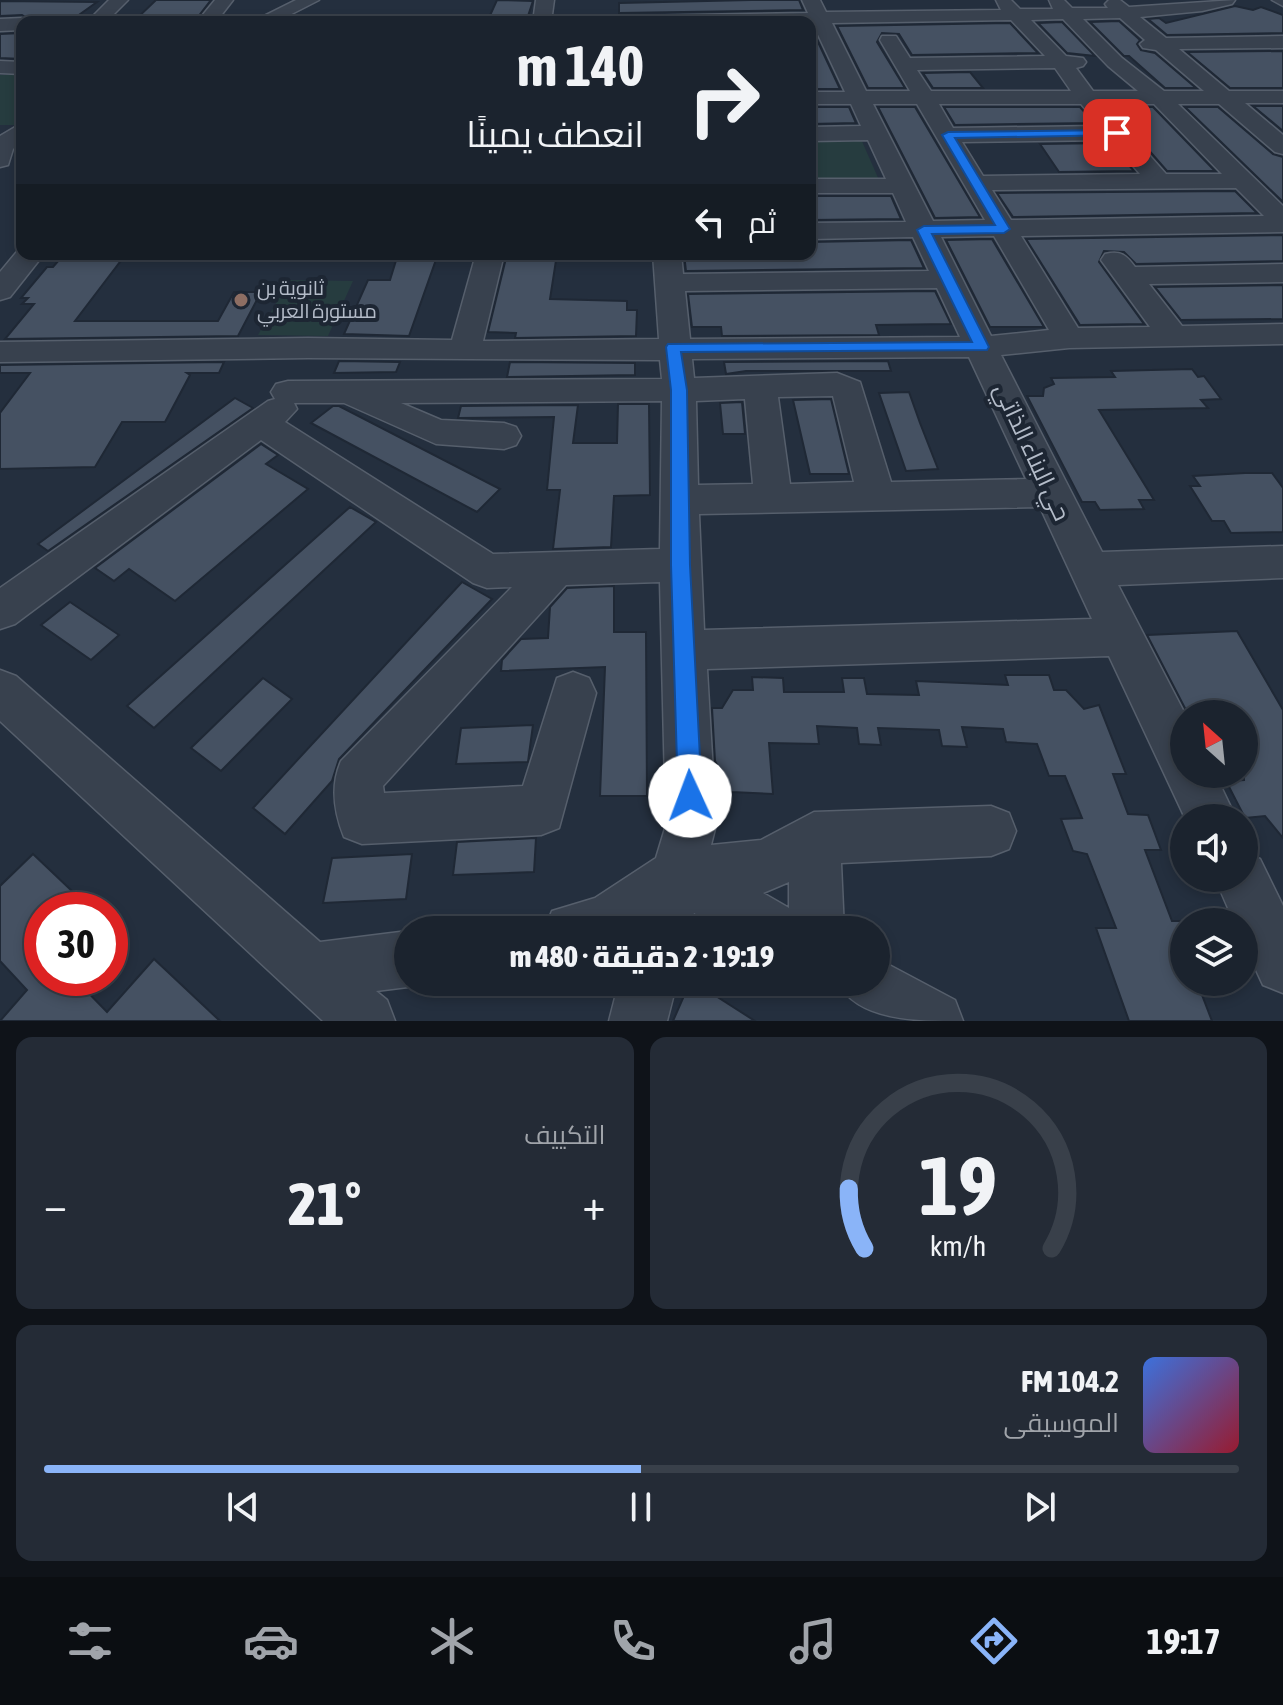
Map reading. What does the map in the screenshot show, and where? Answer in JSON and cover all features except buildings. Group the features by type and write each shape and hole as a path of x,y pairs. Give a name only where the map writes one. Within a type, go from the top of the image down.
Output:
{"street":[{"path":"102,16 119,0"},
{"path":"211,16 224,0"},
{"path":"274,16 310,0"},
{"path":"867,0 875,35 905,64 1069,338"},
{"path":"820,42 875,35 1007,7 1116,6 1226,0"},
{"path":"1116,6 1281,144"},
{"path":"1007,7 1061,62 1087,98 1159,181"},
{"path":"1061,7 1098,45 1125,50 1160,98 1283,222"},
{"path":"780,16 816,9 875,35 919,40"},
{"name":"حي البناء الذاتي","path":"816,9 820,42 878,133 946,279 1170,735"},
{"path":"1007,39 1037,38"},
{"path":"905,64 1061,62 1163,44 1279,45"},
{"path":"1191,69 1222,69"},
{"path":"816,98 1283,97"},
{"path":"816,134 878,133"},
{"path":"948,135 1117,133"},
{"path":"976,183 1244,181"},
{"path":"816,186 904,186"},
{"path":"816,231 1283,222"},
{"path":"1089,226 1173,336"},
{"path":"0,291 25,260"},
{"path":"475,391 476,350 489,260"},
{"path":"666,916 691,825 680,565 679,390 673,347 669,268 946,279"},
{"path":"1127,276 1283,273"},
{"path":"0,352 308,348 982,347 1069,338 1283,334"},
{"path":"0,611 279,412 308,348"},
{"path":"288,392 679,390 837,384 848,390 876,496"},
{"path":"760,387 773,498"},
{"path":"346,391 436,432 504,436"},
{"path":"262,424 487,571 680,565"},
{"path":"680,500 1051,493"},
{"path":"1087,569 1283,562"},
{"path":"556,569 358,778 362,819 541,810 573,693"},
{"path":"684,650 1121,637"},
{"path":"4,705 340,1005 394,968"},
{"path":"615,916 678,874 767,866 814,838 991,831"},
{"path":"814,838 817,916"},
{"path":"678,874 751,916"},
{"path":"1261,904 1283,965"},
{"path":"638,1021 644,996"},
{"path":"890,996 934,1021"}],"green space":[{"path":"0,75 16,75 16,125 0,125"},
{"path":"861,139 879,180 816,181 816,140"},
{"path":"289,280 353,281 328,336 258,335"}],"place":[{"name":"ثانوية بن مستورة العربي","path":"241,300"}],"route":[{"path":"690,796 680,565 679,390 673,347 982,347 924,230 1004,229 948,135 1117,133"}]}
